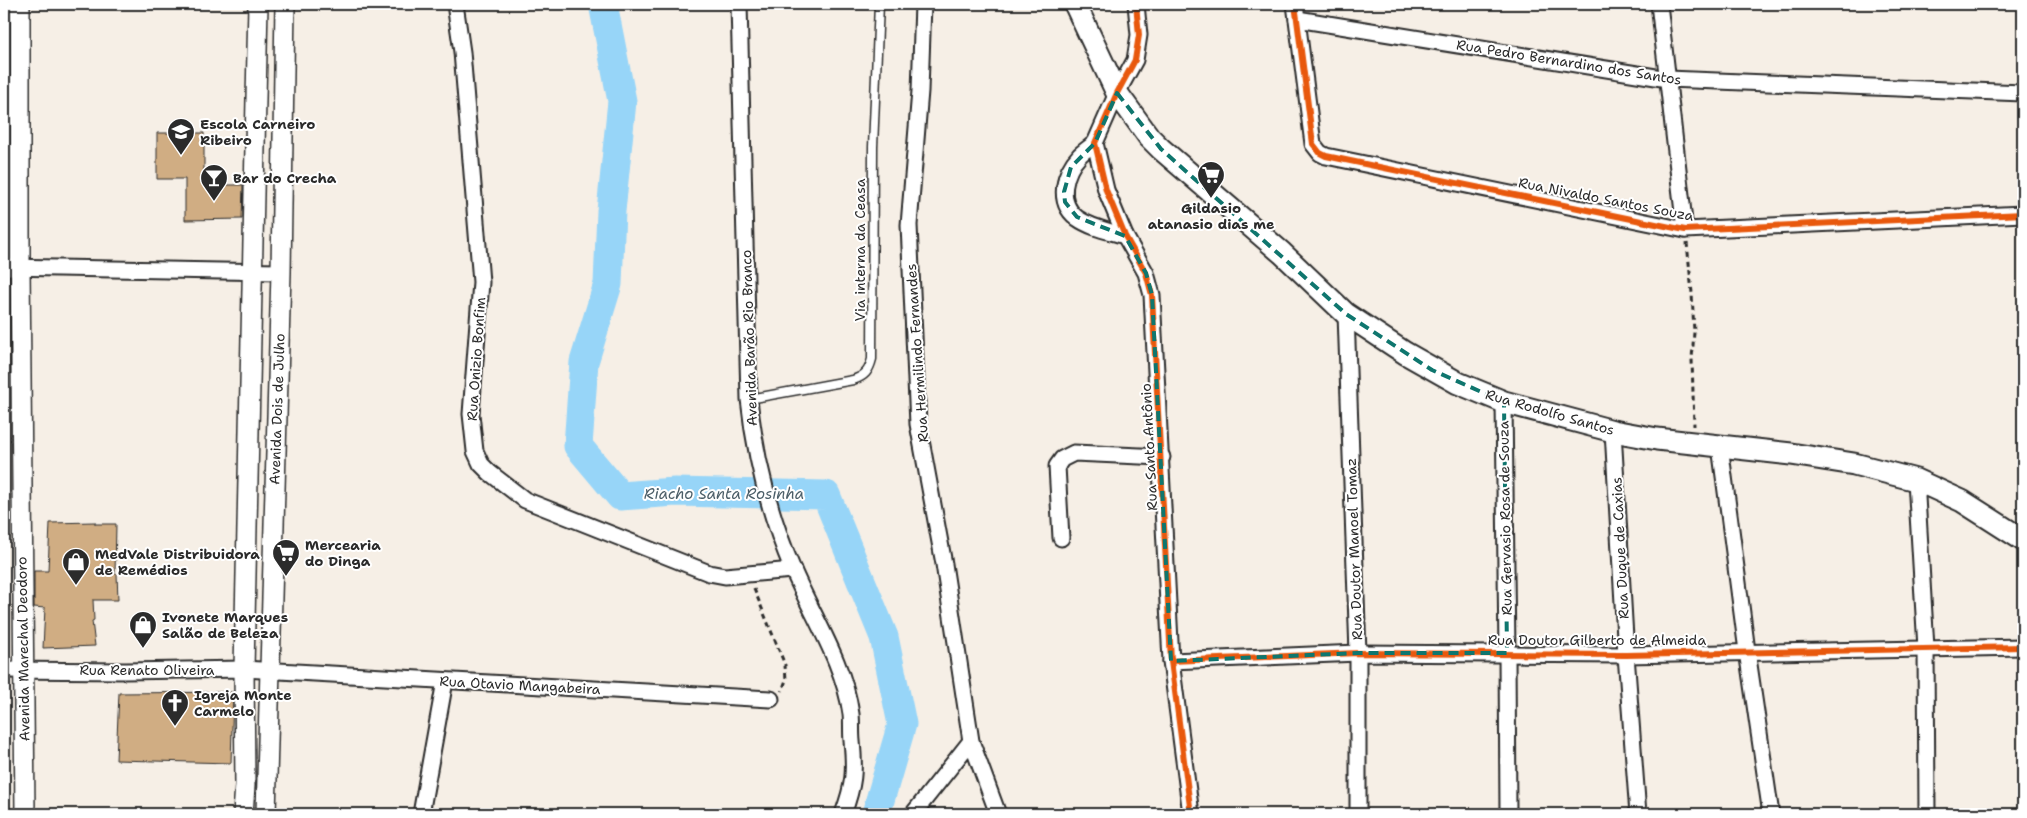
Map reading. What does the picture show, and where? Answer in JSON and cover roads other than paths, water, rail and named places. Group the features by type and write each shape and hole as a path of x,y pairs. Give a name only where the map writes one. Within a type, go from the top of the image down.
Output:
{"main road":[{"name":"Rua Rodolfo Santos","path":"1075,4 1117,93 1149,137 1282,253 1346,314 1432,370 1504,402 1613,431 1695,444 1854,464 1916,480 1962,501 2023,540"}],"street":[{"name":"Avenida Marechal Deodoro","path":"20,4 12,91 13,468 24,670 25,814"},
{"name":"Avenida Dois de Julho","path":"243,814 245,785 244,669 254,272 258,4"},
{"name":"Avenida Dois de Julho","path":"266,814 281,272 285,4"},
{"name":"Rua Onizio Bonfim","path":"455,4 462,52 481,282 470,414 475,451 482,464 490,473 525,500 709,573 725,576 793,570"},
{"name":"Avenida Barão Rio Branco","path":"739,4 749,399 753,435 767,494 793,570 829,646 842,679 851,714 855,763 852,792 843,814"},
{"name":"Rua Hermilindo Fernandes","path":"923,4 920,91 909,225 918,424 944,564 971,741 998,814"},
{"path":"1125,236 1088,224 1077,218 1066,202 1065,180 1071,167 1095,143 1117,93 1135,60 1139,35 1136,4"},
{"path":"1295,4 1297,19"},
{"path":"1659,4 1685,230"},
{"name":"Rua Pedro Bernardino dos Santos","path":"1297,19 1668,79 2023,93"},
{"name":"Rua Nivaldo Santos Souza","path":"1297,19 1313,144 1320,153 1326,156 1685,230 2023,214"},
{"name":"Rua Santo Antônio","path":"1095,143 1106,190 1125,236 1146,273 1152,295 1172,661 1191,814"},
{"path":"12,267 281,272"},
{"name":"Rua Doutor Manoel Tomaz","path":"1346,314 1358,653 1358,814"},
{"name":"Rua Gervasio Rosa de Souza","path":"1504,402 1508,653 1508,814"},
{"name":"Rua Duque de Caxias","path":"1613,431 1626,655 1638,814"},
{"path":"1720,446 1747,652 1772,814"},
{"path":"1061,538 1057,466 1062,459 1074,453 1162,458"},
{"path":"249,473 275,472"},
{"path":"1916,480 1926,648 1927,814"},
{"name":"Rua Doutor Gilberto de Almeida","path":"1172,661 1358,653 1626,655 2023,647"},
{"name":"Rua Renato Oliveira","path":"4,670 125,671 244,669 270,671"},
{"name":"Rua Otavio Mangabeira","path":"270,671 771,699"},
{"path":"421,814 445,681"},
{"path":"913,814 971,741"}],"lane":[{"name":"Via interna da Ceasa","path":"749,399 853,380 862,377 870,368 872,359 873,120 879,4"}],"waterway":[{"name":"Riacho Santa Rosinha","path":"603,4 622,101 611,211 608,284 584,362 578,446 620,496 675,492 826,495 884,637 902,724 876,814"}],"place":[{"name":"Escola Carneiro Ribeiro","path":"181,156"},
{"name":"Gildasio atanasio dias me","path":"1211,199"},
{"name":"Bar do Crecha","path":"214,202"},
{"name":"Mercearia do Dinga","path":"286,577"},
{"name":"MedVale Distribuidora de Remédios","path":"76,586"},
{"name":"Ivonete Marques Salão de Beleza","path":"143,649"},
{"name":"Igreja Monte Carmelo","path":"175,727"}]}
